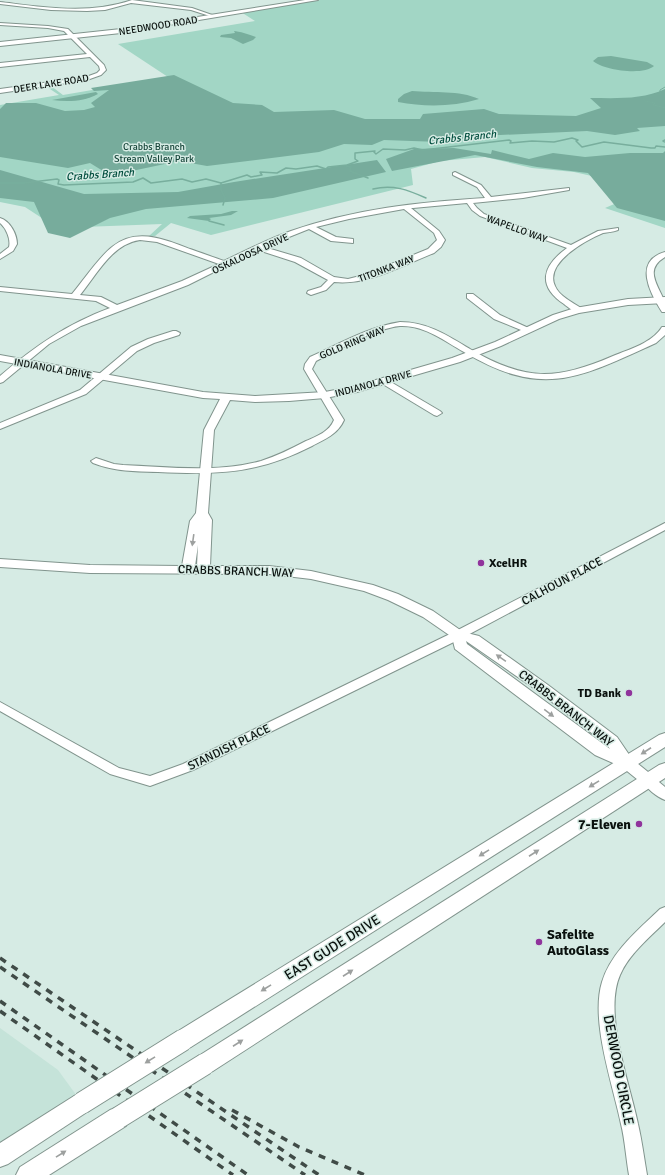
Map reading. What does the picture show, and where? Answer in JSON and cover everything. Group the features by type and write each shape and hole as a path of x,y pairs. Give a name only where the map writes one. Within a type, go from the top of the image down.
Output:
{"main road":[{"name":"EAST GUDE DRIVE","path":"0,1156 82,1103 665,739"},
{"path":"28,1175 205,1064 657,774"}],"street":[{"name":"NEEDWOOD ROAD","path":"0,44 121,31 315,0"},
{"path":"0,3 43,8 90,9 114,8 134,1 192,9 213,16"},
{"name":"DEER LAKE ROAD","path":"0,24 58,28 69,32 102,66 103,70 94,76 0,91"},
{"path":"0,65 91,55"},
{"path":"455,174 479,186 485,191 490,200"},
{"name":"OSKALOOSA DRIVE","path":"0,380 42,345 63,332 93,317 184,284 279,238 310,227 405,206 530,196 567,189"},
{"name":"WAPELLO WAY","path":"469,201 474,209 482,215 571,247"},
{"name":"TITONKA WAY","path":"259,248 298,260 332,279 348,280 366,277 430,251 438,245 441,240 437,232 405,206"},
{"path":"0,220 7,226 15,240 10,250 0,257"},
{"path":"310,227 334,239 350,241"},
{"path":"578,310 556,294 551,287 549,280 551,270 557,260 571,247 598,232 616,229"},
{"path":"75,296 113,249 120,242 127,239 156,238 226,264"},
{"path":"665,254 653,262 650,276 652,289 662,300 665,310"},
{"path":"310,293 326,288 332,279"},
{"path":"0,289 98,299 117,308"},
{"path":"3,298 10,291"},
{"path":"470,296 497,317 528,330"},
{"name":"INDIANOLA DRIVE","path":"0,358 226,398 289,398 325,395 357,389 473,354 556,317 578,310 622,303 662,300"},
{"name":"GOLD RING WAY","path":"325,395 308,369 309,364 313,359 384,328 398,324 412,324 427,328 473,354"},
{"path":"473,354 507,372 528,377 547,378 568,376 586,371 653,341 661,335 665,329"},
{"path":"0,426 83,392 127,354 141,345 154,339 176,333"},
{"path":"384,381 436,413"},
{"path":"96,461 123,468 205,470 254,466 283,455 332,432 337,428 339,420 325,395"},
{"path":"188,569 196,521 202,514 208,430 226,398"},
{"path":"202,514 206,520 203,569"},
{"name":"CALHOUN PLACE","path":"458,635 665,526"},
{"name":"CRABBS BRANCH WAY","path":"0,563 90,568 268,570 341,580 368,588 393,597 428,614 458,635 460,646 600,751 657,774"},
{"name":"STANDISH PLACE","path":"0,706 115,771 150,781 188,767 458,635"},
{"path":"657,774 665,795"},
{"name":"DERWOOD CIRCLE","path":"638,1175 630,1126 610,1039 606,992 611,976 624,956 665,913"}],"shaded area":[{"path":"234,31 256,37 253,40 243,44 231,38 220,37 221,35 235,33"},
{"path":"611,56 647,62 654,66 641,71 623,71 605,67 593,61 598,57"},
{"path":"96,92 98,94 87,99 69,101 52,100"},
{"path":"238,211 231,215 209,218 211,219 209,221 187,218 190,216 221,214"},
{"path":"0,1028 58,1070 82,1103 0,1156"}],"green space":[{"name":"Crabbs Branch Stream Valley Park","path":"320,0 665,0 665,228 605,208 633,196 605,179 574,172 532,168 485,157 440,161 411,169 413,185 211,235 171,223 155,236 149,236 162,224 57,228 25,207 0,202 0,105 59,95 47,87 51,86 63,95 168,77 118,44 255,21 241,12"},
{"name":"Crabbs Branch Stream Valley Park","path":"174,75 233,103 262,105 274,112 334,110 365,119 420,119 423,114 484,109 499,114 576,116 601,108 590,98 638,97 656,93 665,89 665,126 637,128 640,131 615,135 587,131 479,136 440,142 384,140 372,145 344,144 319,152 207,166 179,161 127,172 103,171 90,163 68,168 0,157 0,109 6,103 36,103 65,111 84,110 95,107 91,103 109,90 94,91 91,88"},
{"path":"412,91 455,93 479,99 449,105 418,105 398,102 398,99 404,94"},
{"path":"454,148 491,154 492,150 529,159 553,153 585,157 630,153 663,153 665,151 665,221 617,208 588,173 537,167 475,155 392,171 386,159 414,149"},
{"path":"377,160 386,172 273,198 146,209 110,218 70,238 48,233 34,202 0,198 0,170 84,194 178,192"}],"waterway":[{"name":"Crabbs Branch","path":"665,87 660,90 660,94 643,98 645,101 655,103 653,105 665,108"},
{"name":"Crabbs Branch","path":"221,183 247,175 251,177 262,175 260,172 277,173 286,168 296,169 317,166 326,169 328,167 347,165 358,161 355,159 355,153 375,151 374,152 376,154 383,149 405,150 414,148 423,150 509,140 511,141 510,143 532,141 554,142 572,138 578,140 576,141 582,147 604,142 651,148 655,148 656,146 665,147"},
{"name":"Crabbs Branch","path":"665,140 663,141 665,142"},
{"path":"346,166 351,167 350,171 368,178"},
{"name":"Crabbs Branch","path":"0,183 24,183 57,179 59,180 58,184 64,185 133,182 143,178 151,183 182,179 192,182 206,179 221,183"},
{"path":"221,183 221,190 225,198 223,205"},
{"path":"373,189 387,187 400,189 426,198"},
{"path":"209,221 224,225"}],"railway":[{"path":"0,958 319,1175"},
{"path":"0,967 305,1175"},
{"path":"0,1001 248,1175"},
{"path":"0,1011 233,1175"},
{"path":"232,1110 299,1147 365,1175"}],"place":[{"name":"XcelHR","path":"481,563"},
{"name":"TD Bank","path":"629,693"},
{"name":"7-Eleven","path":"639,824"},
{"name":"Safelite AutoGlass","path":"539,942"}]}
